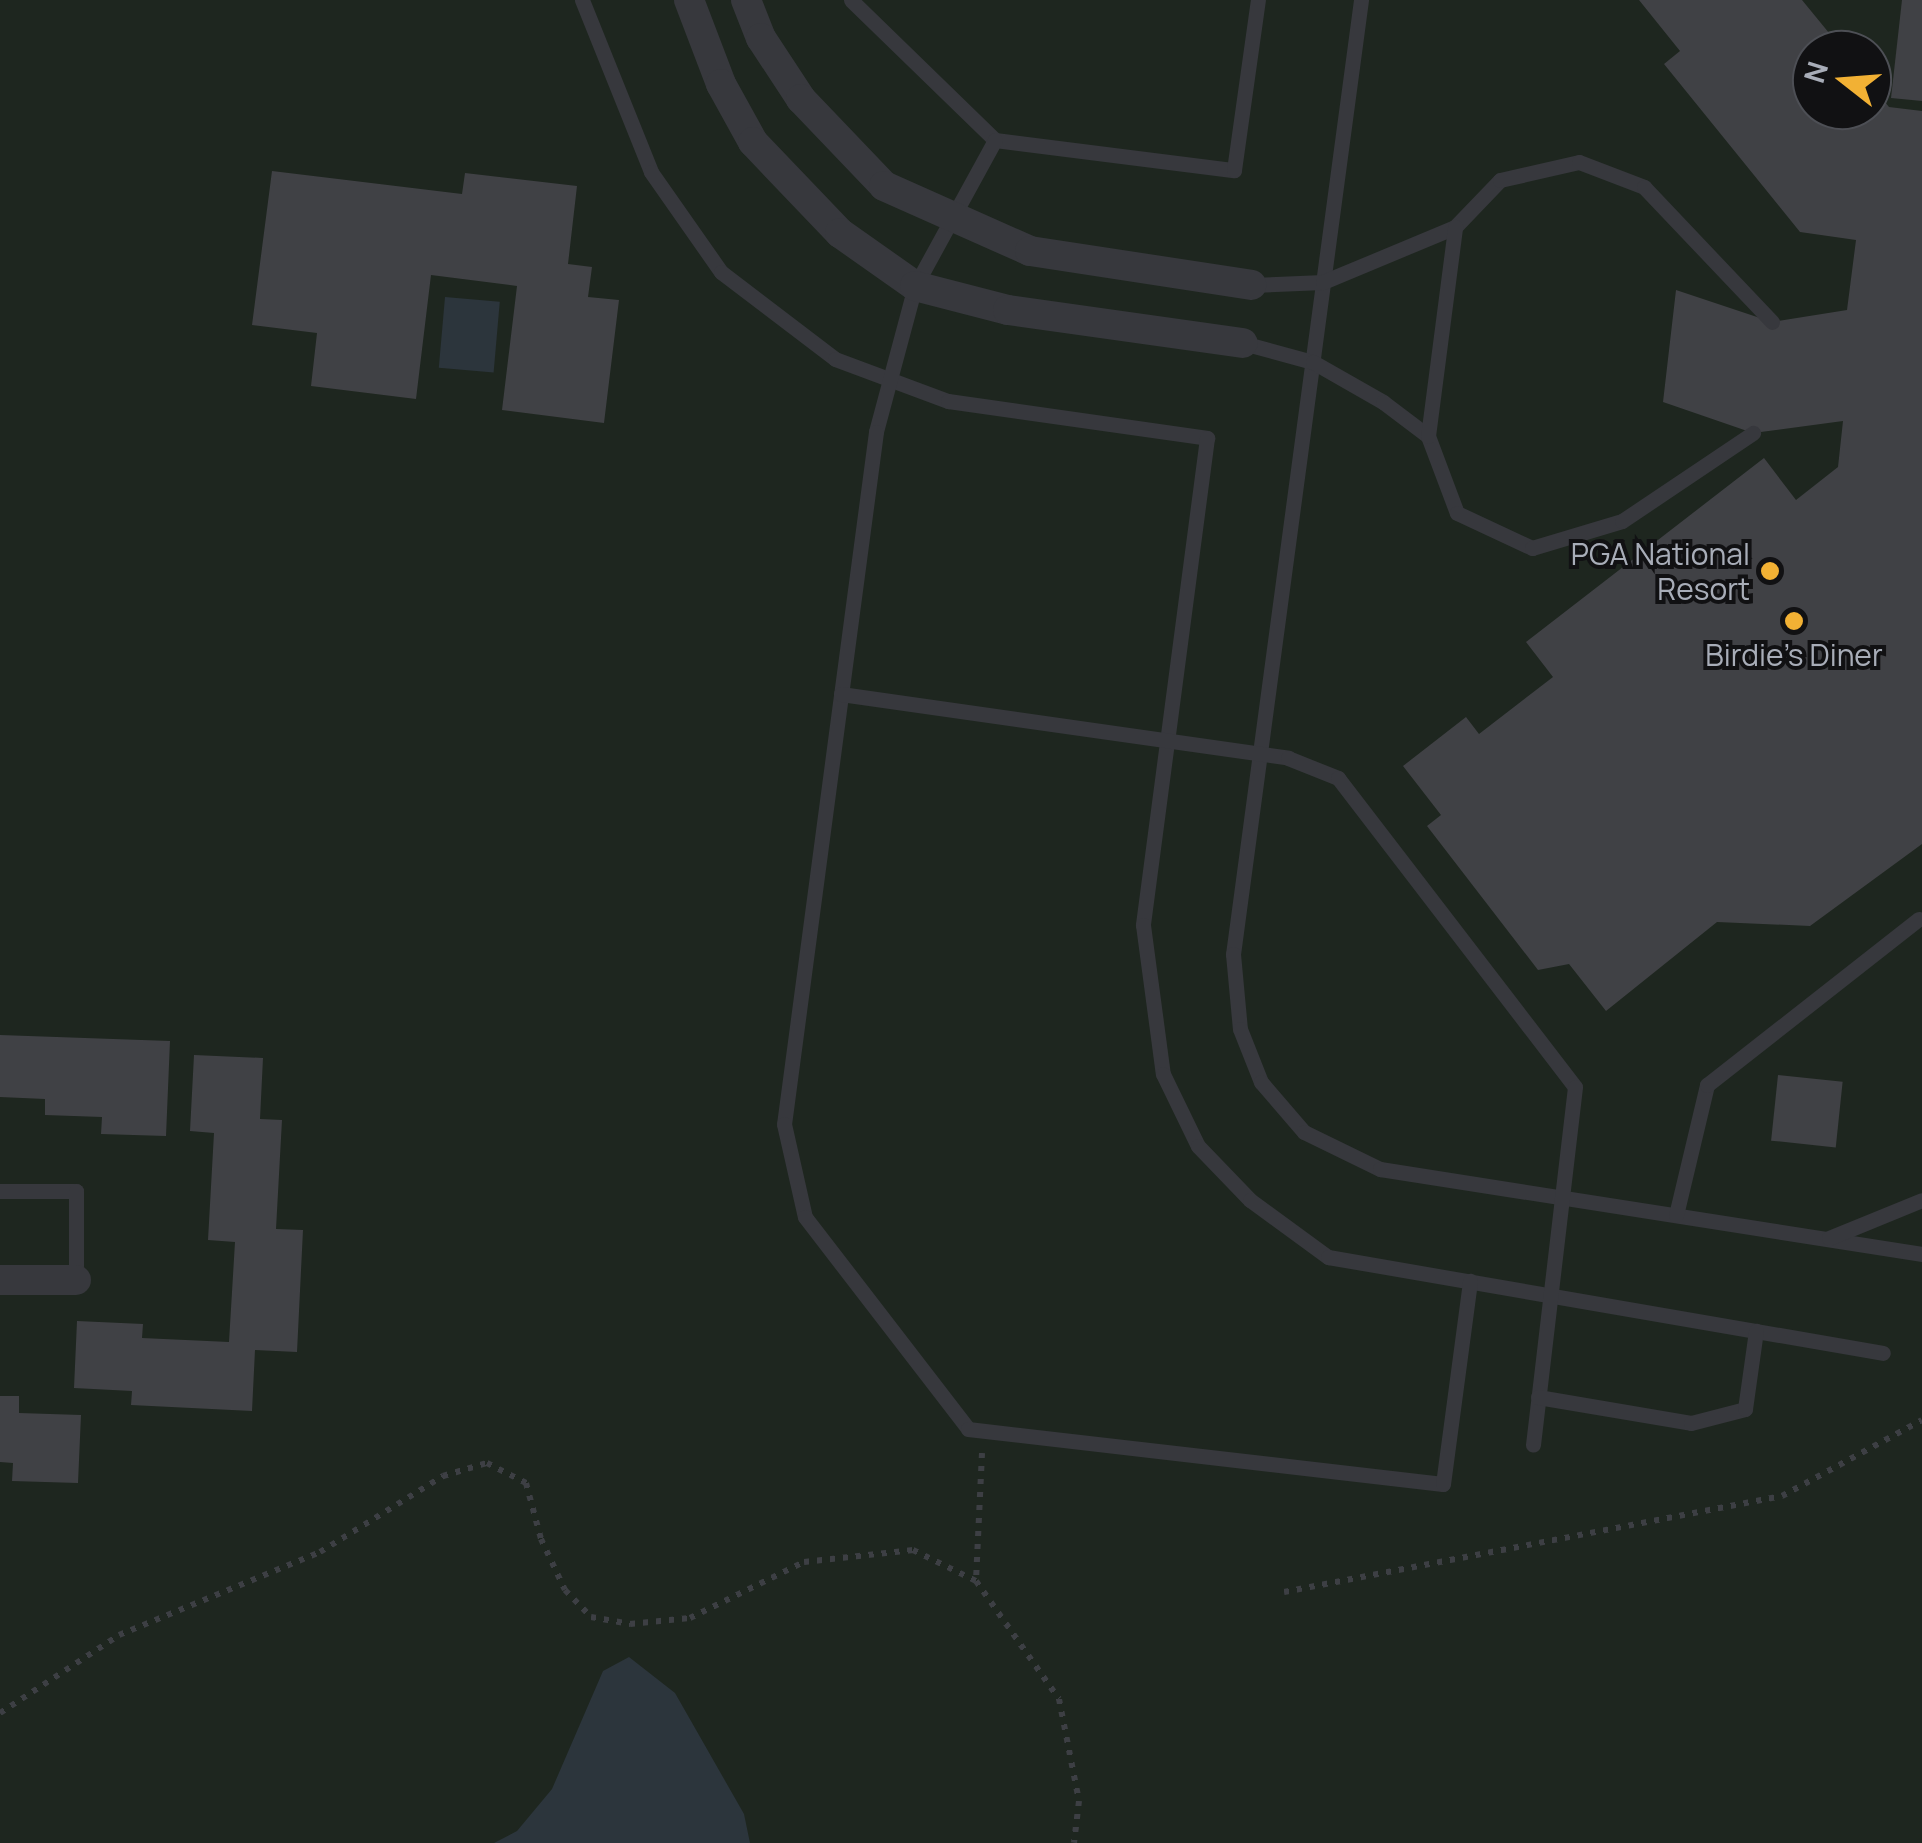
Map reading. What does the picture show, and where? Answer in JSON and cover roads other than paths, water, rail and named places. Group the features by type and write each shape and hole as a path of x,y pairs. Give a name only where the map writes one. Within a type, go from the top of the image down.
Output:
{"street":[{"path":"689,0 720,84 754,142 840,233 915,286 1008,310 1242,343"},
{"path":"746,0 761,38 800,99 884,186 952,220 1030,251 1251,286"},
{"path":"0,1280 76,1280"}],"lane":[{"path":"582,0 652,172 720,272 835,358 948,401 1207,438 1144,925 1149,1007 1163,1074 1198,1146 1250,1200 1328,1257 1883,1353"},
{"path":"851,0 995,140 1234,170 1258,0"},
{"path":"1361,0 1233,954 1240,1029 1261,1082 1304,1132 1380,1169 1922,1254"},
{"path":"995,140 915,286 876,432 784,1124 804,1216 968,1429 1443,1484 1470,1281"},
{"path":"1251,286 1323,282 1455,227 1500,180 1579,162 1644,187 1772,322"},
{"path":"1455,227 1428,436 1456,513 1532,548 1622,521 1753,433"},
{"path":"1242,343 1313,362 1428,436"},
{"path":"841,694 1260,754 1338,778 1575,1087 1533,1446"},
{"path":"1676,1215 1707,1085 1919,918"},
{"path":"0,1191 76,1191 76,1280"},
{"path":"1827,1239 1922,1200"},
{"path":"1538,1397 1691,1423 1744,1409 1756,1331"}],"place":[{"name":"PGA National Resort","path":"1770,571"},
{"name":"Birdie's Diner","path":"1794,621"}]}
